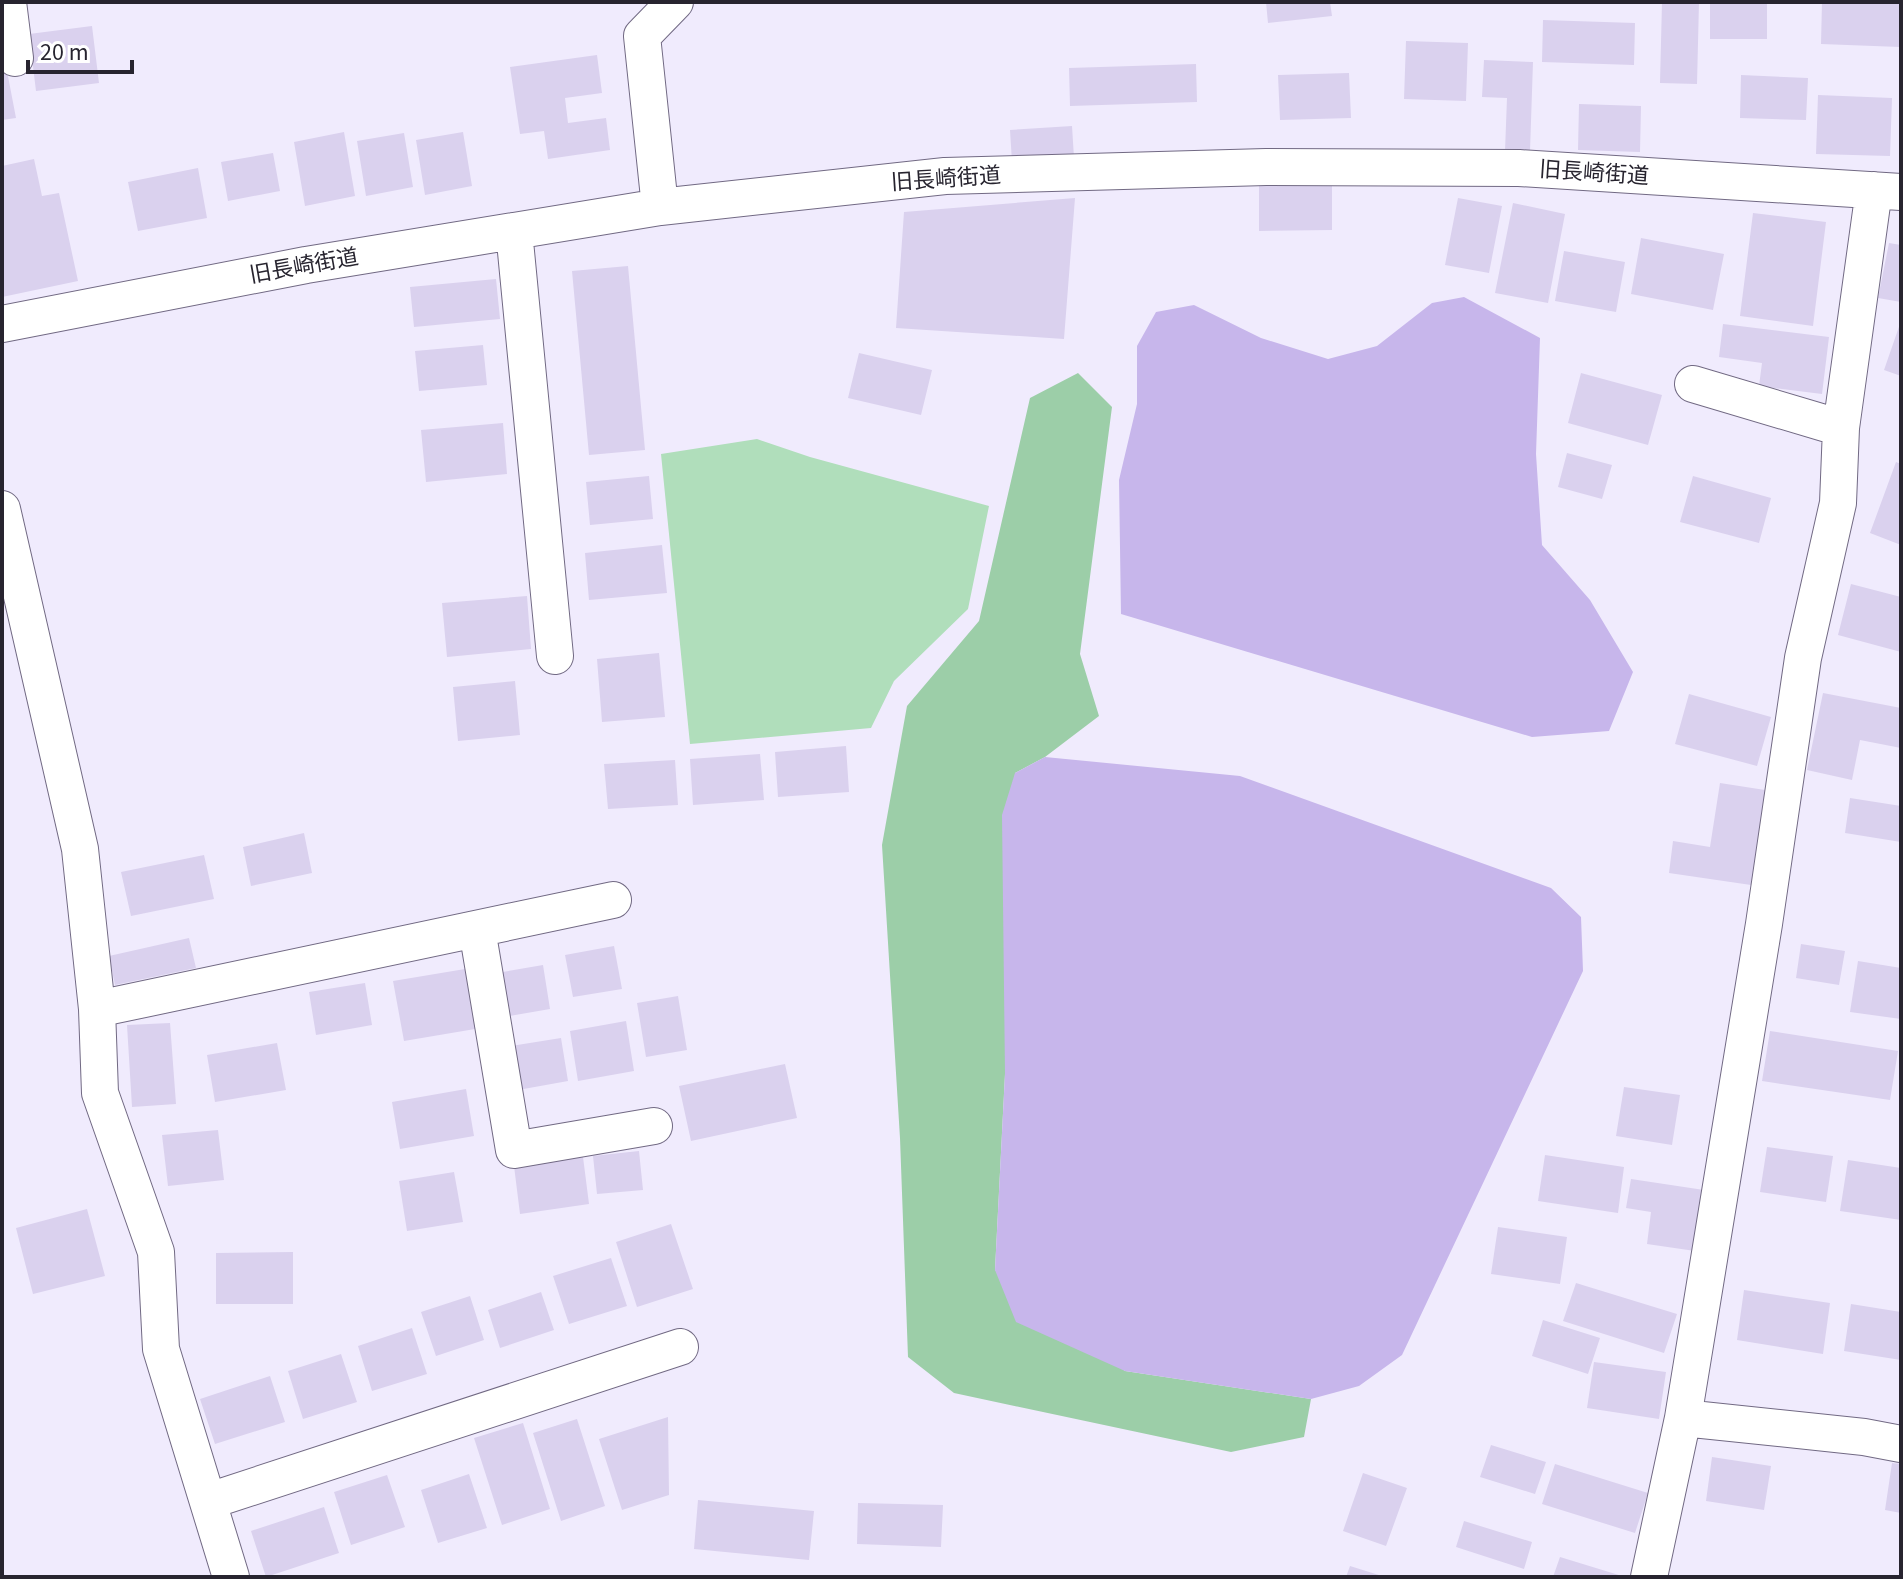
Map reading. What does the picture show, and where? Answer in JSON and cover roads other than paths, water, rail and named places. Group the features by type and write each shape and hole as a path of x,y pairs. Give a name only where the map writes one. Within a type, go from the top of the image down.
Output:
{"street":[{"path":"8,2 15,58"},
{"path":"660,207 642,36 675,2"},
{"name":"旧長崎街道","path":"2,324 306,265 660,207 945,176 1266,167 1519,168 1887,191"},
{"path":"1649,1577 1683,1418 1764,924 1803,658 1838,503 1841,428 1887,191"},
{"path":"514,231 555,656"},
{"path":"1693,384 1841,428"},
{"path":"2,509 80,849 97,1009 100,1093 156,1252 161,1349 231,1577"},
{"path":"97,1009 613,900"},
{"path":"477,929 514,1150 654,1126"},
{"path":"209,1501 680,1347"},
{"path":"1683,1418 1864,1437 1901,1444"}]}
